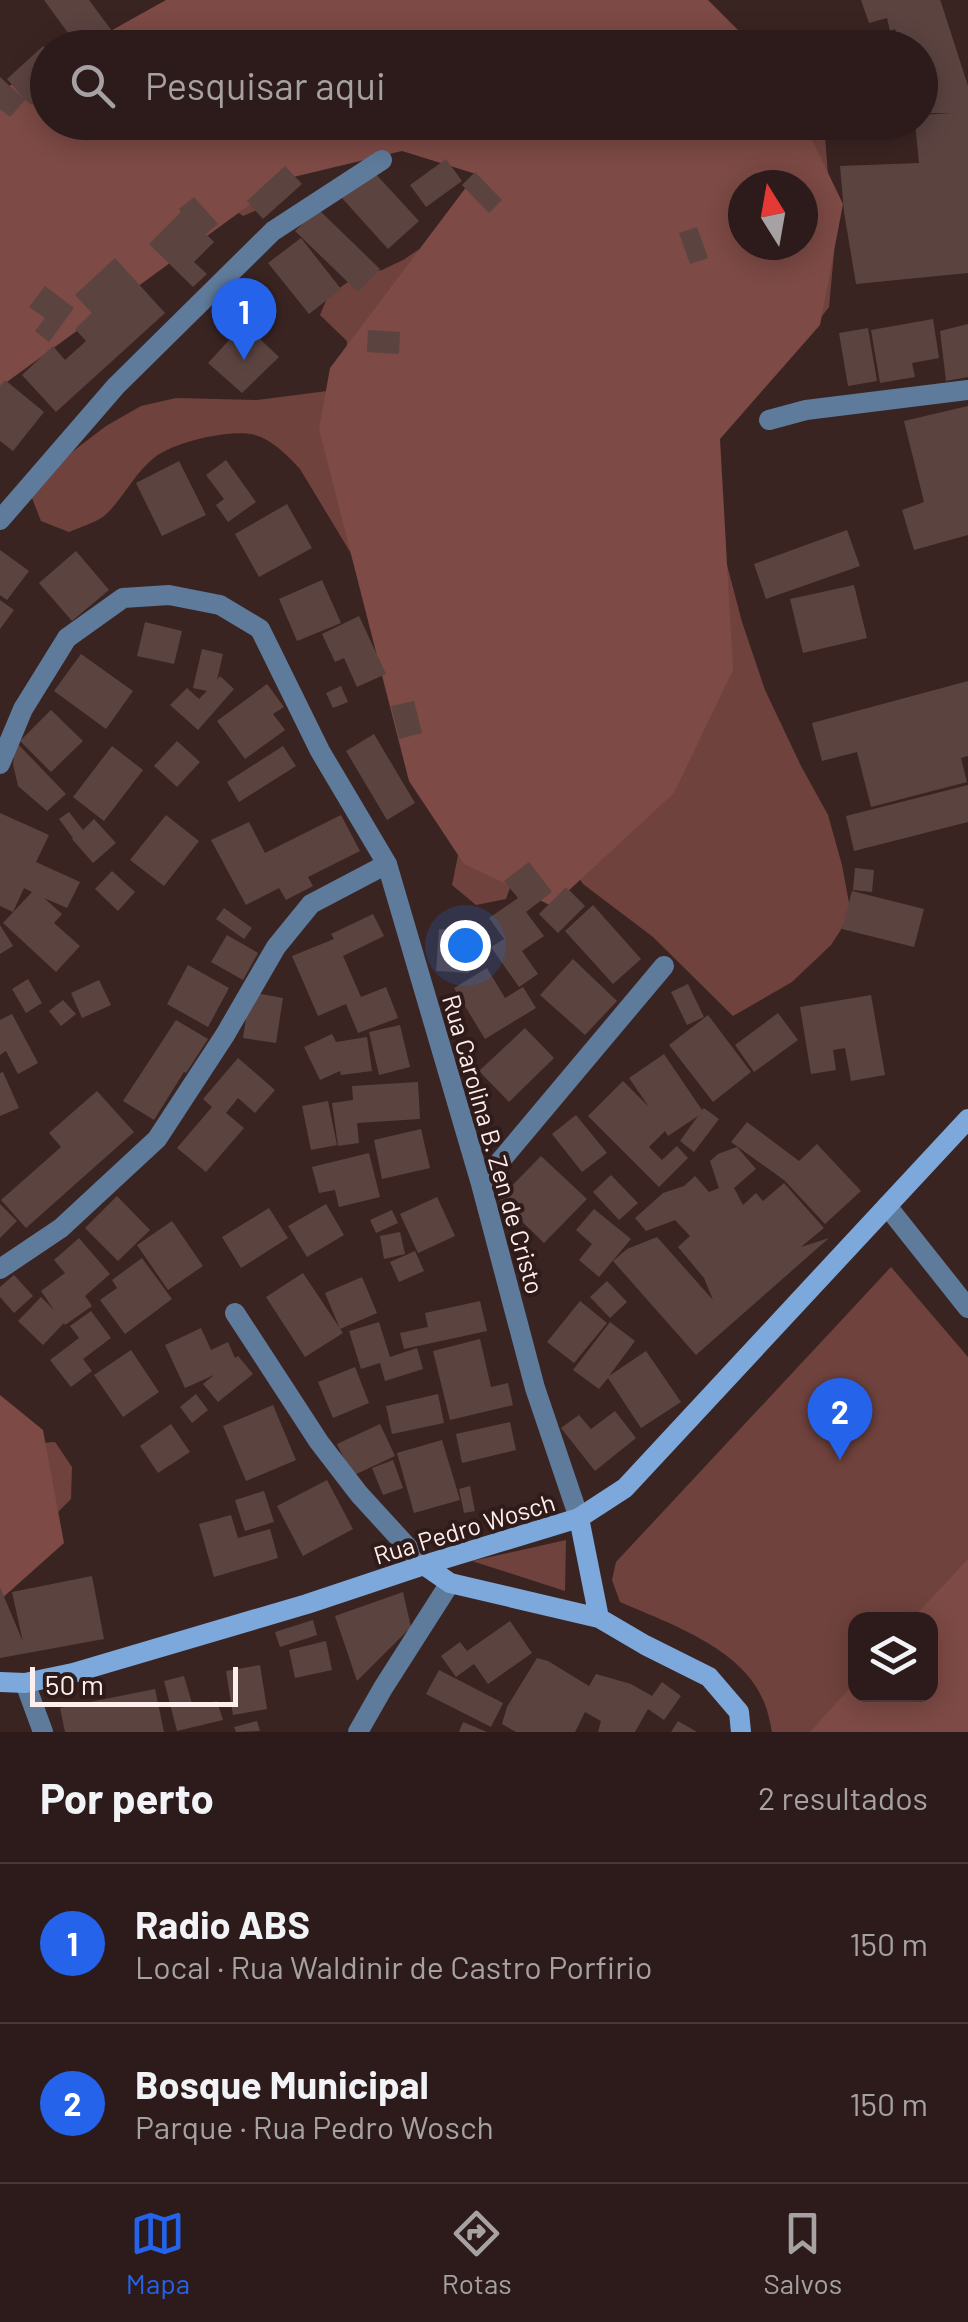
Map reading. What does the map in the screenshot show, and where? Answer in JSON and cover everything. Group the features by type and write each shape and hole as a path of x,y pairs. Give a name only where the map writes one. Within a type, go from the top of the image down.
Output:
{"street":[{"path":"0,520 116,386 273,231 382,160"},
{"path":"769,420 806,410 968,390"},
{"name":"Rua Carolina B. Zen de Cristo","path":"0,764 23,709 66,638 123,598 169,595 220,605 260,629 320,751 387,864 482,1184 535,1388 579,1518"},
{"path":"0,1269 61,1228 157,1139 226,1035 276,947 311,904 387,864"},
{"path":"482,1184 664,966"},
{"name":"Rua Pedro Wosch","path":"0,1682 26,1683 73,1673 579,1518 625,1488 968,1119"},
{"path":"888,1206 968,1308"},
{"path":"235,1313 320,1442 359,1494 424,1565 450,1582 599,1618 709,1677 738,1712 741,1732"},
{"path":"579,1518 599,1618"},
{"path":"358,1732 450,1582"},
{"path":"26,1683 43,1732"}],"shaded area":[{"path":"166,0 708,0 738,30 112,30"},
{"path":"30,74 30,140 812,140 843,204 820,325 720,439 733,670 674,793 552,906 464,864 409,781 319,429 330,368 476,174 402,151 285,179 0,387 0,91"},
{"path":"86,140 444,140 297,170 264,207 243,216"},
{"path":"478,140 825,140 834,253 829,307 802,342 692,432 742,622 765,690 828,815 851,914 831,945 792,982 733,1016 653,937 583,884 567,859 520,860 506,899 476,905 452,885 463,831 399,633 300,469 272,443 241,433 188,442 155,457 96,521 69,532 41,521 32,498 72,452 141,406 176,398 257,400 327,391 346,375 347,341 320,315 328,296 358,275 382,270 421,248 473,250"},
{"path":"891,1267 968,1357 968,1732 772,1732 764,1702 739,1667 702,1640 620,1602 612,1580 616,1562"},
{"path":"0,1395 43,1430 64,1543 0,1600"},
{"path":"55,1442 72,1467 71,1499 50,1520 0,1446"},
{"path":"566,1540 565,1591 472,1561"},
{"path":"968,1559 968,1732 810,1732 848,1690 848,1702 938,1702 938,1612 919,1612"}],"building":[{"path":"44,0 89,0 111,30 66,30"},
{"path":"861,0 941,2 968,86 968,273 856,284 840,166 919,163 917,140 938,140 938,114 951,113 938,113 938,30 890,30 887,18 869,23"},
{"path":"30,58 30,104 25,100 10,117 0,109 0,77 23,98 7,79"},
{"path":"446,159 462,181 426,207 410,185"},
{"path":"285,166 302,184 263,219 247,201"},
{"path":"372,170 419,221 388,249 342,198"},
{"path":"475,172 502,200 489,213 462,185"},
{"path":"194,197 218,224 206,234 214,242 194,262 207,274 193,287 149,244"},
{"path":"318,209 380,269 358,292 295,231"},
{"path":"697,227 708,258 690,264 679,233"},
{"path":"301,238 341,289 309,314 268,263"},
{"path":"115,258 165,313 56,412 22,375 53,346 65,360 86,341 75,329 92,313 75,295"},
{"path":"45,286 74,308 49,342 35,331 45,318 29,307"},
{"path":"933,319 939,358 912,363 915,377 880,383 871,330"},
{"path":"244,324 279,357 242,393 208,363"},
{"path":"968,324 968,377 946,381 940,331"},
{"path":"868,328 877,381 848,386 839,333"},
{"path":"368,330 400,332 399,354 367,352"},
{"path":"5,380 44,412 13,451 0,441 0,386"},
{"path":"968,406 968,535 914,550 902,510 924,502 904,421"},
{"path":"226,460 256,502 228,522 216,505 224,499 206,475"},
{"path":"179,461 206,515 162,536 136,483"},
{"path":"287,504 312,548 259,577 235,534"},
{"path":"847,530 860,566 766,599 754,564"},
{"path":"0,550 29,571 7,600 0,595"},
{"path":"76,551 109,590 72,621 39,583"},
{"path":"322,580 341,623 297,641 279,599"},
{"path":"854,585 867,638 803,653 790,599"},
{"path":"0,600 14,610 0,629"},
{"path":"359,616 386,674 357,687 344,658 335,662 322,634"},
{"path":"145,622 182,631 174,664 137,656"},
{"path":"202,649 223,654 217,680 220,676 234,689 198,730 170,705 187,688 199,699 207,691 193,688"},
{"path":"81,654 133,691 106,729 54,691"},
{"path":"968,681 968,756 961,758 967,782 871,807 857,752 822,761 812,723"},
{"path":"267,684 284,707 273,714 285,730 245,759 217,721"},
{"path":"341,686 348,702 333,708 326,693"},
{"path":"414,701 422,733 399,739 391,706"},
{"path":"51,710 83,741 51,772 20,741"},
{"path":"374,734 415,803 387,820 346,751"},
{"path":"177,741 200,762 177,787 154,766"},
{"path":"16,742 66,794 47,811 18,786 13,764"},
{"path":"112,746 143,770 104,821 73,797"},
{"path":"283,746 296,766 239,802 227,782"},
{"path":"968,785 968,822 854,851 846,816"},
{"path":"69,812 83,830 94,819 116,843 93,863 59,819"},
{"path":"0,813 49,835 36,862 80,882 67,908 44,898 62,914 54,923 80,946 56,972 3,923 32,892 24,888 13,912 0,906"},
{"path":"166,815 199,841 164,886 130,860"},
{"path":"341,815 360,851 308,877 313,886 286,900 279,888 246,905 211,840 249,822 265,853"},
{"path":"529,862 552,892 526,912 544,936 522,951 538,974 519,987 491,947 504,939 489,918 518,898 504,881"},
{"path":"855,868 874,870 872,892 853,890"},
{"path":"112,871 135,892 118,911 95,889"},
{"path":"566,887 585,906 558,933 539,914"},
{"path":"852,891 924,909 914,947 842,929"},
{"path":"593,905 641,959 613,984 565,931"},
{"path":"224,908 252,928 244,939 216,919"},
{"path":"373,914 384,936 343,956 361,997 386,987 398,1018 358,1033 346,1004 318,1016 292,956 334,939 331,934"},
{"path":"0,925 13,946 0,954"},
{"path":"439,929 472,932 469,973 436,971"},
{"path":"227,935 258,953 243,980 211,962"},
{"path":"573,959 617,1001 585,1035 540,995"},
{"path":"188,965 229,988 208,1027 167,1004"},
{"path":"487,968 505,998 523,987 536,1008 485,1039 454,988"},
{"path":"28,979 42,1003 26,1013 12,989"},
{"path":"99,980 111,1005 82,1018 71,993"},
{"path":"688,984 704,1017 687,1025 671,992"},
{"path":"250,992 283,998 276,1043 243,1038"},
{"path":"871,995 885,1075 851,1081 845,1048 833,1050 836,1070 811,1074 800,1007"},
{"path":"63,1000 76,1014 61,1026 49,1011"},
{"path":"778,1013 798,1040 754,1072 735,1045"},
{"path":"12,1014 38,1063 18,1074 6,1051 0,1055 0,1020"},
{"path":"708,1015 751,1072 713,1102 669,1045"},
{"path":"176,1020 208,1039 154,1120 123,1101"},
{"path":"400,1025 410,1067 379,1075 369,1032"},
{"path":"525,1028 554,1058 509,1102 479,1071"},
{"path":"332,1034 336,1042 367,1037 372,1071 341,1075 340,1071 320,1080 304,1047"},
{"path":"664,1054 702,1110 719,1119 694,1152 680,1141 698,1116 668,1136 665,1131 649,1147 662,1160 677,1146 688,1158 659,1187 588,1116 623,1081 649,1107 629,1078"},
{"path":"238,1058 275,1090 255,1113 238,1098 226,1113 244,1128 206,1172 177,1148 212,1107 203,1099"},
{"path":"3,1072 19,1108 0,1116 0,1073"},
{"path":"418,1082 420,1119 357,1123 359,1143 338,1146 332,1103 353,1100 352,1086"},
{"path":"97,1091 134,1132 26,1228 1,1200 61,1147 49,1133"},
{"path":"328,1101 337,1145 311,1150 302,1106"},
{"path":"576,1115 607,1153 582,1172 552,1134"},
{"path":"747,1122 799,1161 817,1144 861,1191 825,1224 784,1180 731,1142"},
{"path":"421,1129 430,1168 382,1179 374,1140"},
{"path":"737,1147 756,1169 734,1188 743,1205 756,1193 763,1201 784,1183 824,1228 801,1247 829,1238 696,1355 613,1261 627,1249 657,1237 713,1300 704,1278 678,1247 690,1236 675,1220 646,1231 635,1218 663,1193 684,1186 695,1176 709,1192 719,1188 710,1161"},
{"path":"369,1153 380,1197 339,1207 335,1190 319,1193 312,1167"},
{"path":"541,1156 587,1199 544,1243 499,1199"},
{"path":"611,1175 638,1203 619,1220 593,1192"},
{"path":"117,1196 150,1230 118,1261 85,1228"},
{"path":"437,1197 455,1236 418,1253 400,1214"},
{"path":"0,1204 17,1221 0,1238"},
{"path":"326,1204 344,1235 307,1257 288,1226"},
{"path":"269,1208 288,1238 241,1268 222,1237"},
{"path":"594,1209 631,1239 599,1277 579,1260 592,1244 576,1230"},
{"path":"392,1210 398,1223 376,1233 370,1220"},
{"path":"172,1221 203,1266 168,1290 137,1245"},
{"path":"400,1232 405,1254 384,1259 380,1236"},
{"path":"79,1238 110,1274 85,1296 92,1306 64,1323 43,1345 18,1321 41,1297 54,1310 41,1291 65,1273 54,1260"},
{"path":"415,1251 424,1271 399,1282 390,1262"},
{"path":"142,1258 172,1299 125,1334 100,1300 117,1288 112,1280"},
{"path":"303,1273 343,1333 305,1357 266,1297"},
{"path":"14,1275 33,1296 14,1313 0,1297 0,1287"},
{"path":"362,1277 377,1313 340,1329 325,1293"},
{"path":"607,1281 627,1302 610,1318 590,1297"},
{"path":"480,1301 487,1331 404,1349 400,1333 428,1327 425,1313"},
{"path":"580,1301 607,1323 574,1363 547,1342"},
{"path":"91,1311 111,1338 83,1359 92,1371 71,1387 50,1360 79,1338 70,1326"},
{"path":"379,1322 390,1357 417,1348 423,1369 385,1381 380,1363 361,1369 349,1331"},
{"path":"610,1322 635,1341 609,1376 646,1351 681,1402 641,1428 608,1378 599,1389 573,1370"},
{"path":"201,1328 211,1350 228,1342 235,1358 238,1356 253,1374 218,1402 203,1384 214,1375 185,1388 165,1345"},
{"path":"480,1339 491,1387 508,1383 513,1405 450,1420 433,1351"},
{"path":"131,1350 159,1392 123,1417 94,1375"},
{"path":"355,1367 369,1403 333,1418 318,1382"},
{"path":"196,1394 208,1410 192,1423 180,1407"},
{"path":"438,1394 444,1423 392,1434 386,1406"},
{"path":"273,1405 296,1460 246,1481 223,1426"},
{"path":"615,1411 636,1438 595,1471 561,1428 579,1415 591,1429"},
{"path":"510,1422 516,1450 462,1463 456,1434"},
{"path":"171,1424 190,1452 158,1473 140,1446"},
{"path":"380,1424 395,1456 352,1476 337,1444"},
{"path":"442,1440 460,1500 414,1513 397,1453"},
{"path":"393,1460 403,1488 383,1495 372,1468"},
{"path":"327,1480 353,1529 303,1556 277,1506"},
{"path":"470,1486 475,1511 464,1513 459,1489"},
{"path":"264,1491 274,1522 245,1531 235,1500"},
{"path":"231,1515 238,1538 270,1529 278,1558 214,1577 199,1524"},
{"path":"92,1576 104,1639 0,1658 0,1587 23,1642 12,1592"},
{"path":"403,1592 411,1627 357,1681 335,1616"},
{"path":"313,1620 317,1635 280,1647 275,1632"},
{"path":"510,1621 532,1653 488,1684 474,1664 456,1677 441,1656 460,1642 467,1651"},
{"path":"326,1641 332,1670 295,1678 289,1650"},
{"path":"537,1658 589,1686 596,1674 631,1684 652,1696 662,1682 681,1696 664,1720 648,1709 635,1732 598,1732 601,1721 585,1712 575,1732 516,1732 502,1724 507,1707"},
{"path":"260,1665 267,1709 233,1715 226,1671"},
{"path":"439,1670 503,1703 491,1727 426,1694"},
{"path":"184,1676 193,1707 217,1701 223,1720 177,1731 164,1681"},
{"path":"155,1689 164,1732 65,1732 60,1708"},
{"path":"257,1721 260,1731 236,1732 234,1727"},
{"path":"678,1721 697,1732 671,1732"},
{"path":"463,1722 487,1732 459,1732"}],"place":[{"name":"Radio ABS","path":"244,360"},
{"name":"Bosque Municipal","path":"840,1460"}]}
